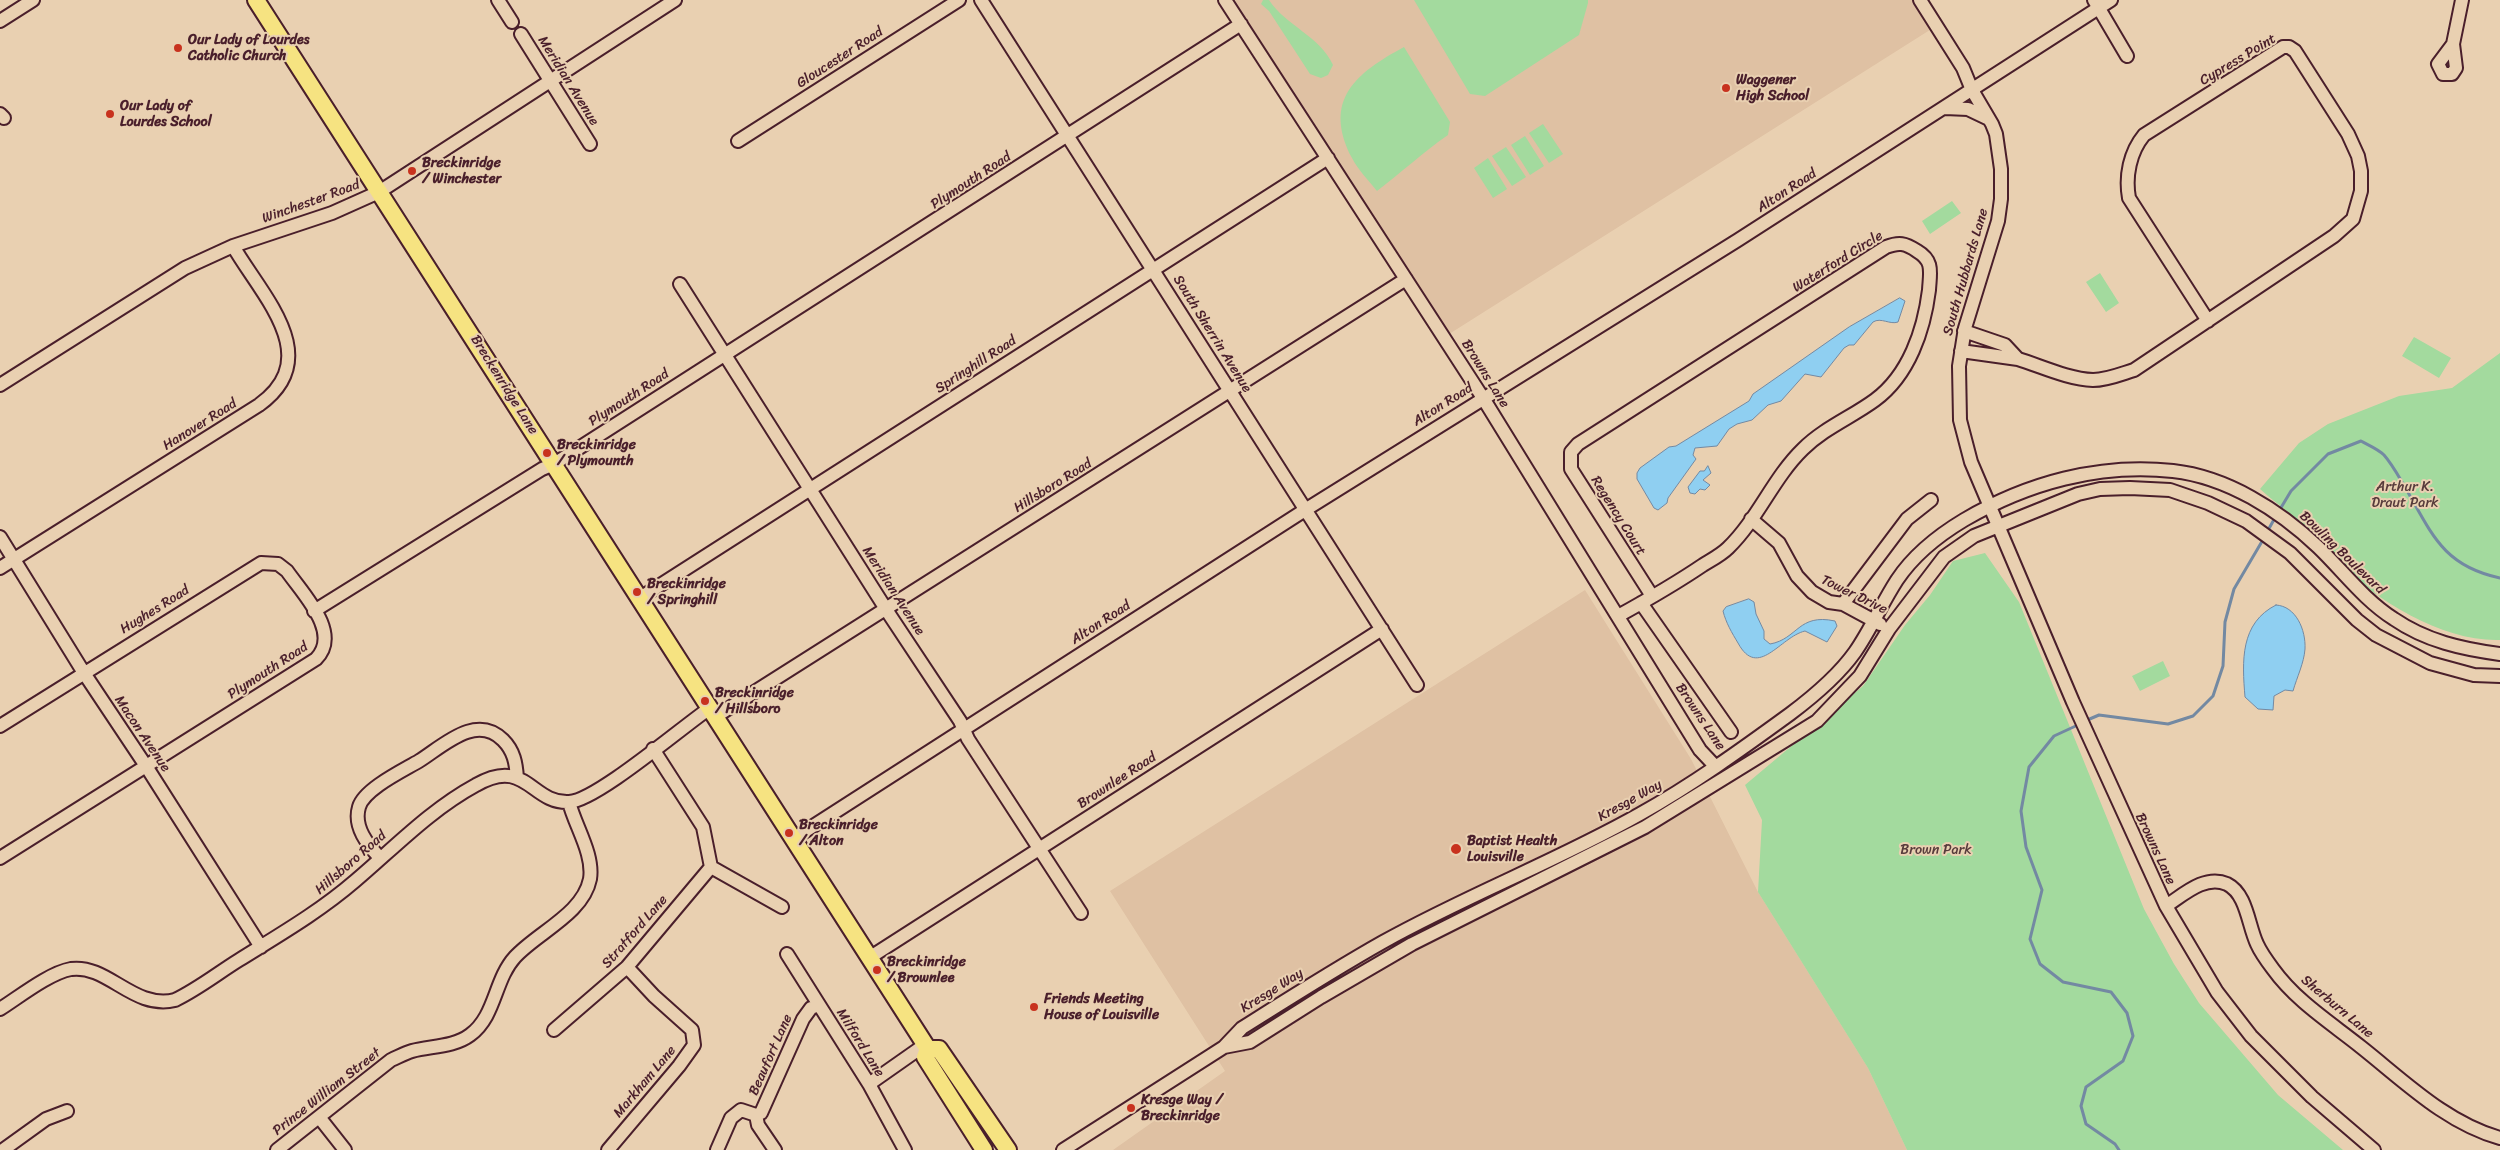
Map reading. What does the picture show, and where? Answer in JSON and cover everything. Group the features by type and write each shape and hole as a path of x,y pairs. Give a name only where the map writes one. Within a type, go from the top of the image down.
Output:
{"main road":[{"name":"Breckenridge Lane","path":"256,0 869,958 927,1046 939,1049 1008,1150"},
{"name":"Breckenridge Lane","path":"927,1046 925,1057 984,1150"}],"street":[{"path":"0,21 33,0"},
{"path":"498,0 512,22"},
{"name":"Winchester Road","path":"0,385 185,268 233,246 340,210 379,192 675,0"},
{"name":"Gloucester Road","path":"738,141 959,0"},
{"name":"South Sherrin Avenue","path":"981,0 1418,685"},
{"name":"Browns Lane","path":"1226,0 1483,398 1700,750 1715,766"},
{"name":"South Hubbards Lane","path":"1920,0 1963,68 1972,90 1989,118 1996,134 1999,151 2001,199 1998,222 1964,332 1958,391 1960,420 1971,462 1990,506"},
{"name":"Alton Road","path":"793,839 1305,510 1573,344 1945,108 2096,4 2111,0"},
{"path":"2453,44 2462,0"},
{"path":"2096,4 2128,56"},
{"name":"Plymouth Road","path":"0,858 316,659 321,654 326,640 324,629 314,611 542,469 554,464 725,356 1241,24"},
{"name":"Meridian Avenue","path":"521,34 590,144"},
{"name":"Cypress Point","path":"1961,351 2018,359 2072,376 2093,380 2112,377 2134,370 2208,321 2334,236 2353,220 2361,191 2362,171 2358,156 2343,125 2295,51 2289,47 2283,47 2144,135 2133,150 2127,185 2129,198 2208,321"},
{"path":"1945,108 1968,110 1989,118"},
{"name":"Springhill Road","path":"640,598 1328,158"},
{"name":"Waterford Circle","path":"1573,449 1886,246 1900,243 1907,244 1925,255 1931,267 1925,318 1902,370 1889,388 1875,400 1810,443 1800,452 1724,552 1671,586 1618,616"},
{"name":"Hanover Road","path":"0,568 259,405 280,385 289,357 285,331 233,246"},
{"name":"Hillsboro Road","path":"0,1009 57,974 72,969 90,971 150,1001 168,1002 180,998 327,904 422,822 476,785 499,775 517,778 552,798 569,802 589,796 653,749 887,610 1406,279"},
{"name":"Meridian Avenue","path":"680,284 964,729 1038,850 1081,913"},
{"name":"Cypress Point","path":"1964,332 2005,345 2018,359"},
{"name":"Regency Court","path":"1573,449 1571,452 1571,469 1646,599 1731,732"},
{"name":"Bowling Boulevard","path":"1990,506 2051,481 2096,471 2176,471 2199,477 2260,503 2291,524 2318,547 2376,607 2398,622 2435,641 2500,654"},
{"path":"1998,524 2078,494 2100,489 2170,490 2188,494 2246,521 2277,543 2322,583 2357,620 2376,635 2430,663 2474,675 2500,676"},
{"path":"1843,604 1907,519 1931,500"},
{"name":"Browns Lane","path":"1990,506 2088,737 2166,906 2217,992 2250,1036 2312,1097 2374,1150"},
{"name":"Kresge Way","path":"1063,1150 1224,1047 1242,1028 1383,942 1639,815 1715,766 1821,690 1855,652 1898,578 1915,558 1964,520 1990,506"},
{"name":"Tower Drive","path":"1750,519 1779,543 1797,576 1812,592 1829,602 1843,604 1889,629"},
{"name":"Kresge Way","path":"1224,1047 1250,1042 1320,997 1412,944 1645,827 1817,721 1834,706 1860,676 1889,629 1944,557 1974,536 1998,524"},
{"name":"Macon Avenue","path":"0,537 84,673 146,766 261,947"},
{"name":"Hughes Road","path":"0,726 261,563 272,562 283,567 314,611"},
{"name":"Brownlee Road","path":"869,958 1382,629"},
{"path":"380,858 368,845 360,831 359,807 363,799 392,777 463,733 481,728 499,736 506,743 516,760 517,778"},
{"path":"653,749 704,827 711,867 782,907"},
{"name":"Prince William Street","path":"277,1150 391,1060 412,1051 455,1043 470,1035 485,1020 502,976 514,958 580,901 588,886 590,864 569,802"},
{"name":"Stratford Lane","path":"554,1030 627,967 711,867"},
{"name":"Sherburn Lane","path":"2166,906 2200,884 2218,882 2232,887 2241,899 2250,928 2264,956 2297,996 2452,1116 2470,1127 2500,1138"},
{"name":"Milford Lane","path":"787,954 869,1084 904,1150"},
{"name":"Markham Lane","path":"608,1150 679,1066 694,1045 692,1030 654,996 627,967"},
{"name":"Beaufort Lane","path":"717,1150 734,1114 741,1110 756,1115 765,1107 807,1012 819,1005"},
{"path":"869,1084 927,1046"},
{"path":"3,1150 51,1116 67,1111"},
{"path":"756,1115 758,1125 775,1150"},
{"path":"319,1117 345,1150"}],"shaded area":[{"path":"1232,0 1915,0 1933,28 1446,336"},
{"name":"Baptist Health Louisville","path":"1585,590 1691,759 1758,892 1868,1068 1907,1150 1113,1150 1225,1071 1110,891"}],"green space":[{"path":"1263,0 1269,0 1284,17 1320,46 1333,65 1328,75 1321,78 1310,74 1269,11 1261,4"},
{"path":"1414,0 1588,0 1588,3 1579,35 1485,96 1470,94"},
{"path":"1404,47 1450,122 1448,135 1377,191 1354,162 1344,138 1341,120 1343,104 1349,90 1359,78 1371,67"},
{"path":"1543,124 1563,154 1549,163 1529,133"},
{"path":"1525,136 1544,166 1530,175 1511,145"},
{"path":"1506,147 1526,177 1512,186 1492,156"},
{"path":"1488,158 1507,189 1493,198 1474,168"},
{"path":"1952,201 1961,213 1930,234 1922,221"},
{"path":"2100,273 2119,303 2106,312 2086,282"},
{"path":"2414,337 2451,358 2439,378 2402,356"},
{"name":"Arthur K. Draut Park","path":"2500,353 2500,640 2479,639 2434,627 2392,605 2354,577 2335,560 2316,536 2260,489 2299,443 2328,424 2399,396 2452,388"},
{"name":"Brown Park","path":"1985,553 2019,602 2144,909 2174,964 2199,1003 2278,1095 2343,1150 1907,1150 1868,1068 1758,892 1762,820 1745,785 1863,686 1905,625 1930,595 1953,561"},
{"path":"2163,661 2170,676 2140,691 2132,676"}],"water":[{"path":"1900,298 1905,301 1898,322 1892,323 1879,320 1873,322 1854,345 1844,348 1821,377 1805,374 1781,401 1768,405 1752,420 1737,424 1729,429 1717,446 1695,448 1693,455 1696,459 1668,498 1667,503 1658,510 1654,508 1637,479 1637,473 1640,468 1669,447 1676,446 1749,401 1753,394 1849,327"},
{"path":"1708,466 1711,473 1703,480 1710,485 1705,490 1700,489 1695,494 1690,493 1688,487 1700,471 1704,471"},
{"path":"1749,599 1754,602 1756,614 1764,631 1764,639 1770,644 1787,637 1806,623 1813,621 1823,619 1835,621 1837,626 1827,642 1805,631 1770,653 1753,658 1738,643 1727,624 1723,611 1726,607"},
{"path":"2276,605 2283,606 2289,610 2298,620 2304,634 2305,649 2302,665 2293,691 2285,690 2274,696 2273,710 2258,709 2245,697 2244,657 2246,644 2256,622 2264,613"}],"waterway":[{"path":"2279,511 2291,491 2328,454 2361,441 2384,455 2441,546 2465,565 2481,573 2500,578"},
{"path":"2267,532 2276,516"},
{"path":"2085,721 2099,715 2168,724 2193,716 2213,696 2223,666 2225,622 2234,589 2264,538"},
{"path":"2080,724 2054,736 2029,767 2021,811 2026,847 2042,890 2030,939 2040,964 2063,982 2111,992 2127,1013 2133,1036 2123,1061 2086,1087 2081,1106 2086,1124 2115,1144 2119,1150"}],"place":[{"name":"Our Lady of Lourdes Catholic Church","path":"178,48"},
{"name":"Waggener High School","path":"1726,88"},
{"name":"Our Lady of Lourdes School","path":"110,114"},
{"name":"Breckinridge / Winchester","path":"412,171"},
{"name":"Breckinridge / Plymounth","path":"547,453"},
{"name":"Breckinridge / Springhill","path":"637,592"},
{"name":"Breckinridge / Hillsboro","path":"705,701"},
{"name":"Breckinridge / Alton","path":"789,833"},
{"name":"Baptist Health Louisville","path":"1456,849"},
{"name":"Breckinridge / Brownlee","path":"877,970"},
{"name":"Friends Meeting House of Louisville","path":"1034,1007"},
{"name":"Kresge Way / Breckinridge","path":"1131,1108"}]}
